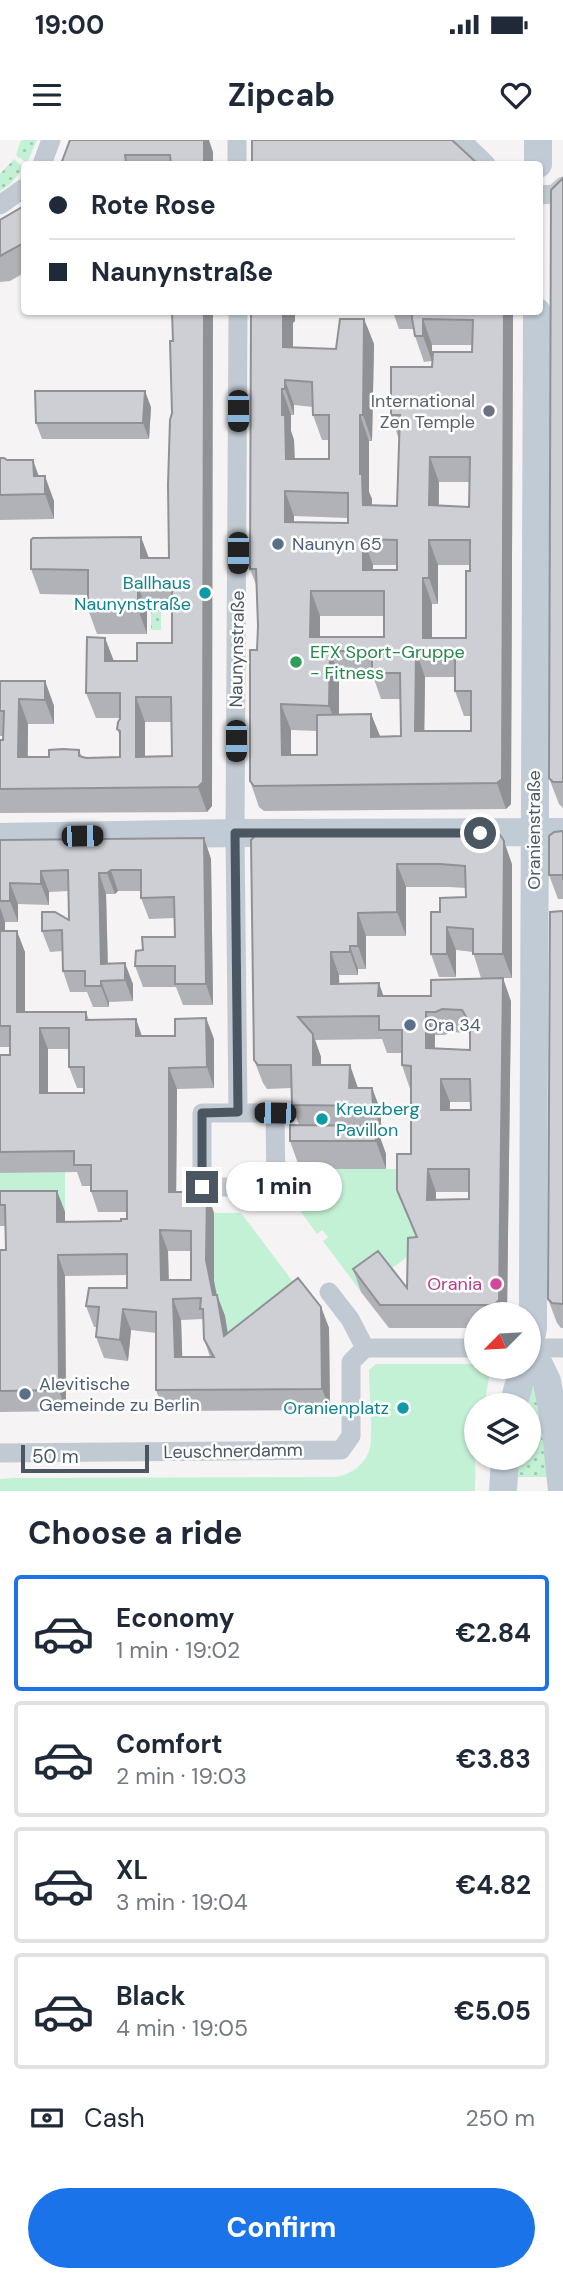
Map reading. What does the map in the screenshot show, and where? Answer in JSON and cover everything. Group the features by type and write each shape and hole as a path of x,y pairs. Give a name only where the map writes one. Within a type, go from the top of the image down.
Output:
{"street":[{"path":"43,161 51,140"},
{"path":"237,140 237,161"},
{"path":"461,140 483,161"},
{"path":"538,140 538,161"},
{"path":"543,195 555,194 563,186"},
{"path":"0,205 21,190"},
{"name":"Naunynstraße","path":"238,315 235,833 238,1112"},
{"name":"Oranienstraße","path":"532,1302 537,315"},
{"path":"0,837 563,832"},
{"path":"238,1112 275,1113 275,1187 202,1187 202,1113 238,1112"},
{"path":"329,1292 351,1319 365,1348 464,1348"},
{"name":"Leuschnerdamm","path":"0,1453 341,1450 351,1436 351,1362 365,1348"},
{"path":"541,1352 563,1348"},
{"name":"Oranienstraße","path":"541,1372 547,1381 562,1476"},
{"path":"503,1491 504,1470"}],"green space":[{"path":"21,140 37,140 28,161 16,155"},
{"path":"14,159 21,165 21,171 0,191 0,174"},
{"path":"151,611 161,611 161,630 151,630"},
{"path":"300,1169 405,1169 420,1247 361,1292 323,1241 328,1237 322,1230 317,1234 301,1212"},
{"path":"65,1172 65,1212 0,1212 0,1173"},
{"path":"214,1213 241,1213 306,1299 231,1358 225,1316 220,1316 214,1281"},
{"name":"Oranienplatz","path":"376,1364 464,1364 464,1379 489,1379 486,1393 464,1393 464,1470 475,1470 475,1491 0,1491 0,1479 15,1478 334,1477 346,1474 361,1464 370,1448 369,1370"},
{"path":"530,1379 533,1379 536,1393 524,1393"},
{"path":"541,1412 557,1477 508,1477 508,1470 541,1470"}],"building":[{"path":"70,140 204,140 204,161 171,161 170,155 125,155 126,161 62,161"},
{"path":"252,140 452,140 475,161 252,161"},
{"path":"563,178 563,782 553,782 549,778 551,190"},
{"path":"21,208 21,245 0,256 0,220"},
{"path":"172,315 204,315 203,782 198,787 0,789 0,740 3,740 4,711 0,711 0,681 45,681 45,700 19,699 18,757 49,757 49,750 63,749 79,750 79,756 86,758 120,757 120,731 117,729 120,719 120,693 86,693 87,637 105,638 105,661 137,661 137,643 172,643 172,586 138,586 138,609 88,609 88,570 31,569 33,538 141,537 141,558 169,558 168,485 172,413 170,341 173,341","holes":["136,697 171,697 172,756 136,757"]},
{"path":"251,315 283,315 283,347 336,349 340,319 364,319 363,415 360,415 363,505 397,506 400,415 391,415 391,367 432,367 433,352 472,352 473,320 423,319 423,336 415,336 412,315 504,315 502,779 497,783 254,786 250,781 250,650 257,650 256,569 250,569","holes":["285,380 312,382 313,415 329,415 329,459 286,459 285,415 282,415 282,389 285,389","430,457 470,457 469,507 429,505","285,491 348,493 348,523 285,522","363,539 397,540 397,570 363,570","429,540 470,540 470,571 466,571 466,638 423,638 423,578 429,578","311,591 384,591 384,637 310,637","330,651 372,651 372,673 400,673 401,736 371,737 371,714 317,715 317,755 282,755 281,704 329,706","416,651 455,651 455,691 471,691 471,731 415,731"]},
{"path":"35,391 145,391 143,423 36,423"},
{"path":"0,458 33,460 34,476 45,476 45,494 0,495"},
{"path":"563,831 563,875 549,875 549,836"},
{"path":"498,832 504,841 503,954 473,954 473,929 447,927 447,954 431,954 431,912 440,912 440,898 466,897 465,866 440,864 397,864 397,912 358,913 358,946 350,946 350,952 331,952 331,984 379,983 378,996 431,996 431,980 503,978 497,1302 464,1302 464,1305 380,1305 353,1269 378,1251 407,1288 408,1238 417,1237 397,1190 397,1154 411,1154 411,1066 402,1065 402,1030 379,1030 379,1016 298,1017 313,1034 313,1065 350,1065 349,1088 372,1088 373,1106 292,1105 291,1065 258,1065 254,1060 251,840 256,835","holes":["442,1009 462,1010 470,1023 470,1050 426,1048 426,1012","441,1079 470,1079 471,1110 441,1110","428,1169 469,1169 469,1199 427,1200"]},
{"path":"204,838 206,984 175,984 175,966 135,966 136,951 143,950 142,937 175,937 174,897 141,898 141,870 111,870 99,873 101,964 125,963 125,980 101,981 101,986 85,986 85,971 63,971 62,930 42,931 42,912 55,912 69,920 68,870 41,871 41,884 10,883 10,901 0,901 0,840"},
{"path":"563,911 563,1304 552,1303 548,1299 550,912"},
{"path":"0,931 17,931 17,1012 86,1012 86,1020 136,1019 136,1036 175,1036 175,1019 206,1018 207,1067 169,1068 169,1192 207,1192 206,1260 213,1295 217,1295 224,1336 298,1278 321,1307 322,1389 156,1390 156,1312 123,1309 120,1340 96,1337 99,1307 86,1306 89,1288 127,1288 127,1254 58,1255 59,1390 0,1391 0,1250 6,1250 5,1205 0,1205 0,1191 57,1191 57,1222 127,1219 127,1191 91,1191 91,1165 74,1165 74,1151 0,1152 0,1055 10,1055 10,1026 0,1026","holes":["40,1028 69,1028 69,1067 84,1067 84,1093 40,1093","160,1230 191,1231 191,1280 161,1280","201,1298 204,1339 214,1357 175,1357 173,1299"]},
{"path":"290,1125 376,1126 376,1141 290,1141"}],"place":[{"name":"International Zen Temple","path":"489,411"},
{"name":"Naunyn 65","path":"278,544"},
{"name":"Ballhaus Naunynstraße","path":"205,593"},
{"name":"EFX Sport-Gruppe - Fitness","path":"296,662"},
{"name":"Ora 34","path":"410,1025"},
{"name":"Kreuzberg Pavillon","path":"322,1119"},
{"name":"Orania","path":"496,1284"},
{"name":"Alevitische Gemeinde zu Berlin","path":"25,1394"},
{"name":"Oranienplatz","path":"403,1408"}],"route":[{"path":"202,1187 202,1113 238,1112 235,833 480,833"}]}
